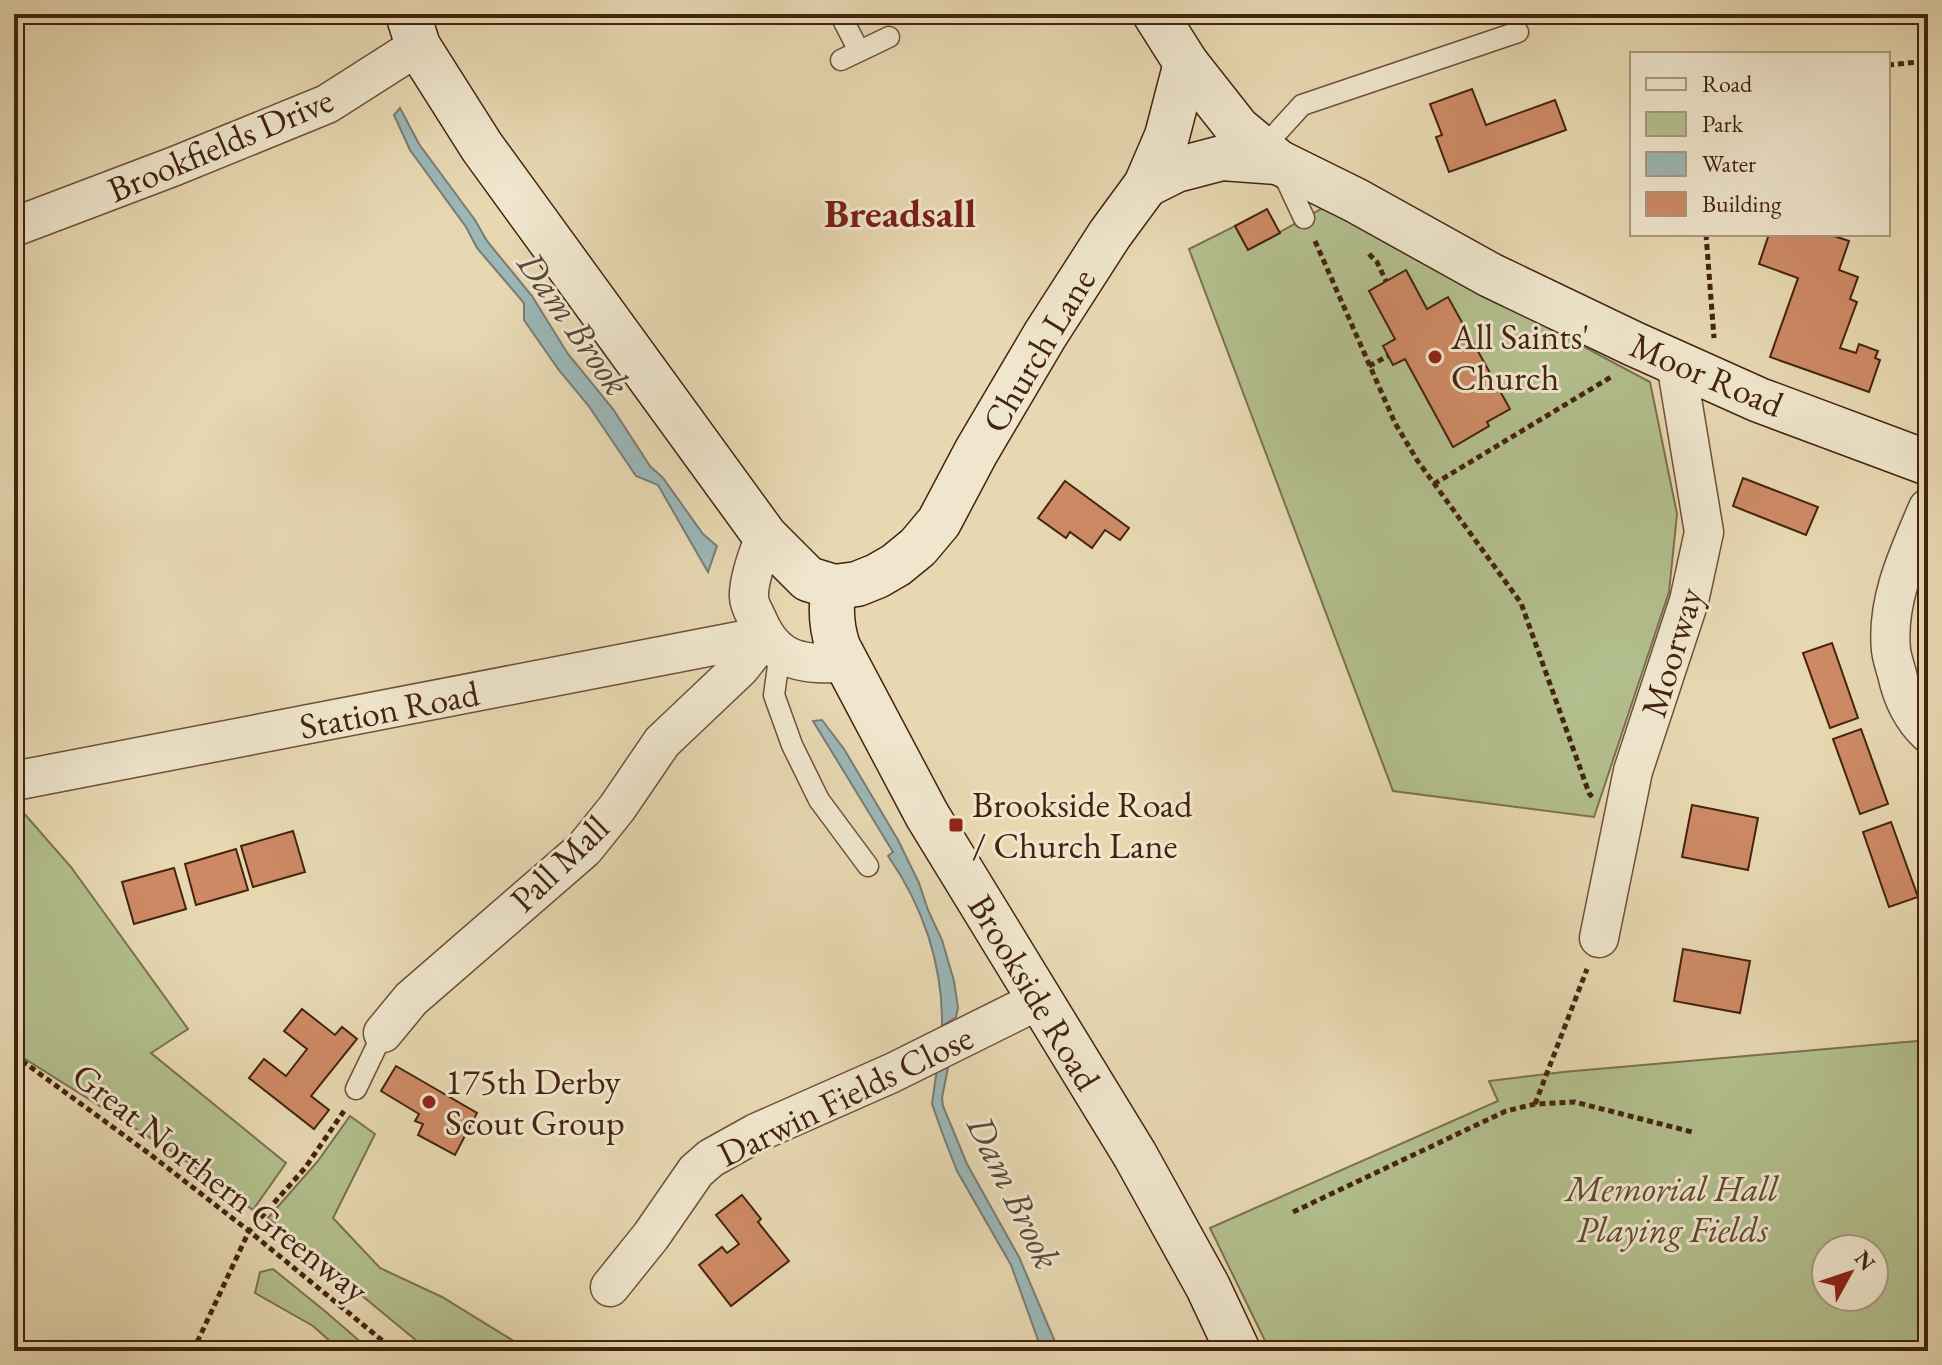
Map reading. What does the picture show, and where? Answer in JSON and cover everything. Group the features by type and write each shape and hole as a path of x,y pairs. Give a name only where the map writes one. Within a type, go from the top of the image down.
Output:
{"street":[{"name":"Moor Road","path":"1155,14 1186,63 1238,129 1270,156 1490,275 1664,358 1759,400 1928,463"},
{"name":"Brookfields Drive","path":"14,227 327,104 413,30"},
{"path":"413,30 482,147 765,536 808,579 834,587"},
{"name":"Church Lane","path":"834,587 857,584 887,571 918,547 939,522 1045,335 1110,234 1146,185 1167,136 1186,63"},
{"name":"Moor Road","path":"1146,185 1176,170 1222,158 1270,156"},
{"name":"Moorway","path":"1599,938 1633,771 1689,601 1704,532 1664,358"},
{"path":"1928,508 1905,564 1893,605 1891,650 1902,697 1928,733"},
{"path":"765,536 748,598 772,644"},
{"name":"Brookside Road","path":"834,587 831,606 833,632 838,647 927,815 1135,1155 1208,1287 1238,1351"},
{"name":"Station Road","path":"14,781 772,644 795,660 811,664 847,663"},
{"name":"Pall Mall","path":"383,1033 411,999 584,849 617,808 662,742 740,668 772,644"},
{"name":"Darwin Fields Close","path":"610,1287 651,1236 696,1171 711,1158 756,1133 892,1073 1039,1000"}],"lane":[{"path":"840,14 850,55 889,37"},
{"path":"1304,218 1270,156 1302,105 1518,32"},
{"path":"772,644 774,695 792,745 819,800 868,866"},
{"name":"Pall Mall","path":"356,1089 383,1033"}],"path":[{"path":"1890,65 1928,61"},
{"path":"1304,218 1395,423 1417,460 1521,603 1589,793 1598,804 1625,812"},
{"path":"1706,236 1712,325 1720,383"},
{"path":"1369,366 1388,356"},
{"path":"1434,484 1664,358"},
{"path":"1535,1104 1599,938"},
{"name":"Great Northern Greenway","path":"14,1055 249,1231 395,1351"},
{"path":"193,1351 249,1231 305,1168 356,1089"},
{"path":"1293,1212 1506,1111 1535,1104 1575,1102 1692,1132"}],"green space":[{"path":"1323,208 1650,382 1677,514 1669,592 1594,817 1393,791 1189,249 1235,226 1248,250"},
{"path":"14,802 71,867 188,1029 151,1053 286,1163 253,1210 179,1156 14,1052"},
{"name":"Memorial Hall Playing Fields","path":"1928,1040 1928,1351 1270,1351 1210,1228 1498,1101 1489,1081"},
{"path":"350,1116 375,1134 333,1218 380,1268 442,1297 530,1351 429,1351 268,1218 318,1161"},
{"path":"273,1269 371,1351 341,1351 313,1326 255,1293 260,1272"}],"water":[{"path":"400,108 419,144 487,241 532,296 568,354 613,409 650,466 663,478 703,534 717,546 708,572 658,485 636,476 588,405 524,320 524,303 477,248 466,227 410,150 394,115"},
{"path":"822,720 844,749 898,840 942,940 958,1008 956,1017 942,1026 935,959 921,916 888,856 893,852 813,721"},
{"path":"950,1057 943,1106 967,1164 1019,1257 1059,1351 1042,1351 1011,1265 957,1171 943,1135 932,1104 938,1061"}],"building":[{"path":"1472,89 1486,125 1555,100 1566,130 1449,172 1436,137 1442,135 1430,104"},
{"path":"1267,209 1280,233 1248,250 1235,226"},
{"path":"1768,236 1834,236 1849,241 1839,270 1858,277 1850,299 1857,302 1840,348 1856,353 1859,344 1878,351 1875,358 1880,360 1869,392 1770,357 1798,278 1759,264"},
{"name":"All Saints' Church","path":"1406,270 1427,309 1448,297 1510,409 1487,422 1489,426 1453,447 1405,359 1393,365 1383,346 1395,339 1369,291"},
{"path":"1743,478 1818,507 1806,535 1733,506"},
{"path":"1065,481 1129,528 1120,540 1105,530 1092,548 1070,532 1066,538 1038,518"},
{"path":"1832,643 1858,718 1830,728 1803,653"},
{"path":"1861,729 1888,804 1860,814 1833,739"},
{"path":"1692,805 1758,818 1748,870 1682,857"},
{"path":"1891,822 1918,897 1889,907 1863,832"},
{"path":"293,831 305,872 253,887 241,846"},
{"path":"236,849 248,890 196,905 185,864"},
{"path":"174,868 186,909 134,924 122,882"},
{"path":"1683,949 1750,961 1740,1013 1674,1001"},
{"path":"302,1009 335,1035 342,1027 357,1039 311,1096 329,1110 314,1129 249,1078 264,1059 286,1076 307,1049 284,1031"},
{"name":"175th Derby Scout Group","path":"396,1066 477,1113 455,1155 418,1135 423,1124 415,1121 419,1114 381,1091"},
{"path":"742,1195 761,1219 758,1222 789,1261 731,1306 699,1265 722,1247 727,1253 739,1244 716,1215"}],"place":[{"name":"All Saints' Church","path":"1435,357"},
{"name":"Brookside Road / Church Lane","path":"956,825"},
{"name":"175th Derby Scout Group","path":"429,1102"}],"district":[{"name":"Breadsall","path":"900,213"}],"water label":[{"name":"Dam Brook","path":"574,323"},
{"name":"Dam Brook","path":"1014,1192"}]}
